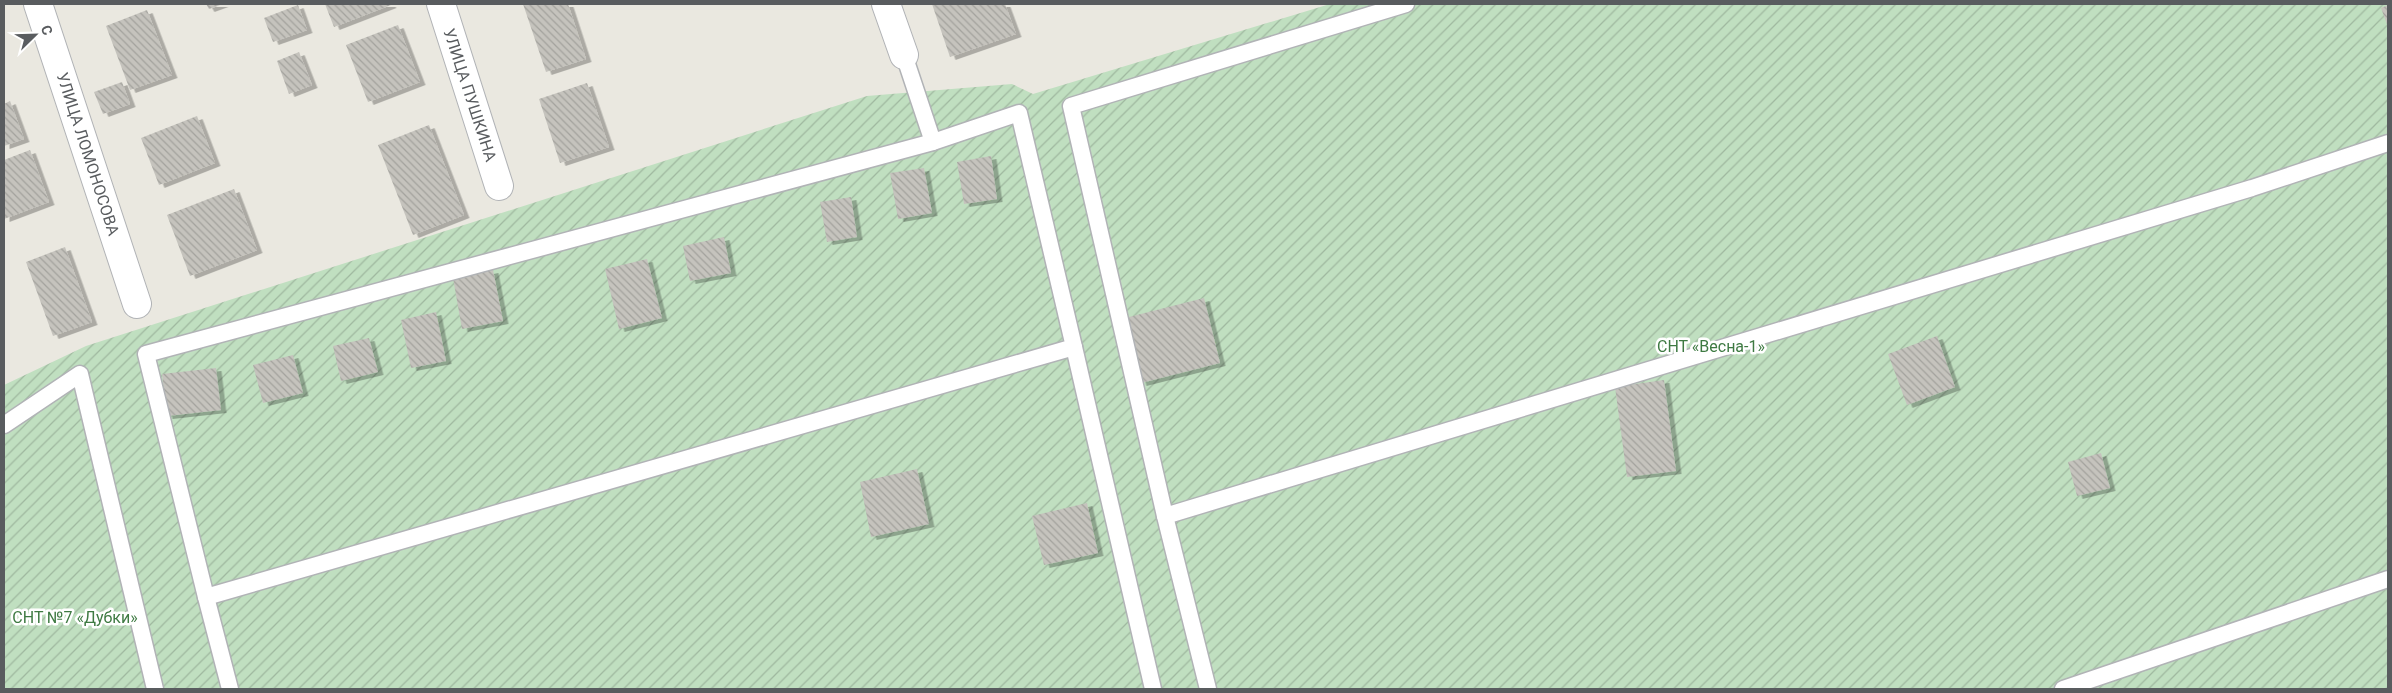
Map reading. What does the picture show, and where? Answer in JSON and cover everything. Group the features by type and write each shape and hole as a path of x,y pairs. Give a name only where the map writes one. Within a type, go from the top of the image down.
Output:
{"street":[{"name":"УЛИЦА ЛОМОНОСОВА","path":"38,4 137,304"},
{"name":"УЛИЦА ПУШКИНА","path":"441,4 499,186"},
{"path":"886,4 904,55"}],"lane":[{"path":"1208,689 1165,516 1071,106 1406,4"},
{"path":"904,55 933,142"},
{"path":"230,689 146,354 933,142 1019,113 1153,689"},
{"path":"1165,516 2252,188 2388,143"},
{"path":"206,597 1074,347"},
{"path":"4,425 80,374 155,689"},
{"path":"2063,689 2388,579"}],"green space":[{"name":"СНТ «Весна-1»","path":"1330,4 2388,4 2388,689 4,689 4,385 86,346 867,96 1012,84 1033,94"}],"building":[{"path":"206,4 223,4 209,9"},
{"path":"325,4 390,4 391,5 334,27"},
{"path":"523,4 568,4 586,59 546,72"},
{"path":"932,4 1005,4 1016,34 950,57"},
{"path":"298,5 307,30 273,42 264,18"},
{"path":"2388,5 2388,27 2381,8"},
{"path":"147,10 172,75 130,90 106,26"},
{"path":"398,25 420,82 368,102 346,45"},
{"path":"299,52 312,85 289,94 277,61"},
{"path":"122,82 130,104 103,114 94,92"},
{"path":"587,83 609,147 560,163 539,99"},
{"path":"10,101 24,139 4,146 4,104"},
{"path":"197,116 215,163 159,185 141,138"},
{"path":"429,125 464,215 413,235 378,145"},
{"path":"30,150 49,202 4,219 4,160"},
{"path":"991,156 997,199 964,204 957,162"},
{"path":"924,168 932,213 898,219 890,173"},
{"path":"234,189 257,250 190,276 167,215"},
{"path":"851,197 857,237 827,242 820,202"},
{"path":"724,237 731,273 690,281 683,246"},
{"path":"65,247 92,322 53,336 26,262"},
{"path":"647,259 662,318 619,329 605,269"},
{"path":"493,270 503,321 462,329 453,278"},
{"path":"1204,298 1220,363 1141,383 1125,318"},
{"path":"436,312 446,361 411,368 401,320"},
{"path":"1937,336 1955,387 1907,405 1888,354"},
{"path":"369,338 378,372 341,381 333,346"},
{"path":"293,355 303,393 263,403 253,365"},
{"path":"216,368 221,410 167,416 162,374"},
{"path":"1664,380 1676,471 1627,477 1615,387"},
{"path":"2101,453 2110,488 2077,496 2068,462"},
{"path":"917,469 929,524 871,537 860,482"},
{"path":"1087,503 1098,553 1044,565 1032,516"}],"park label":[{"name":"СНТ №7 «Дубки»","path":"75,617"}]}
